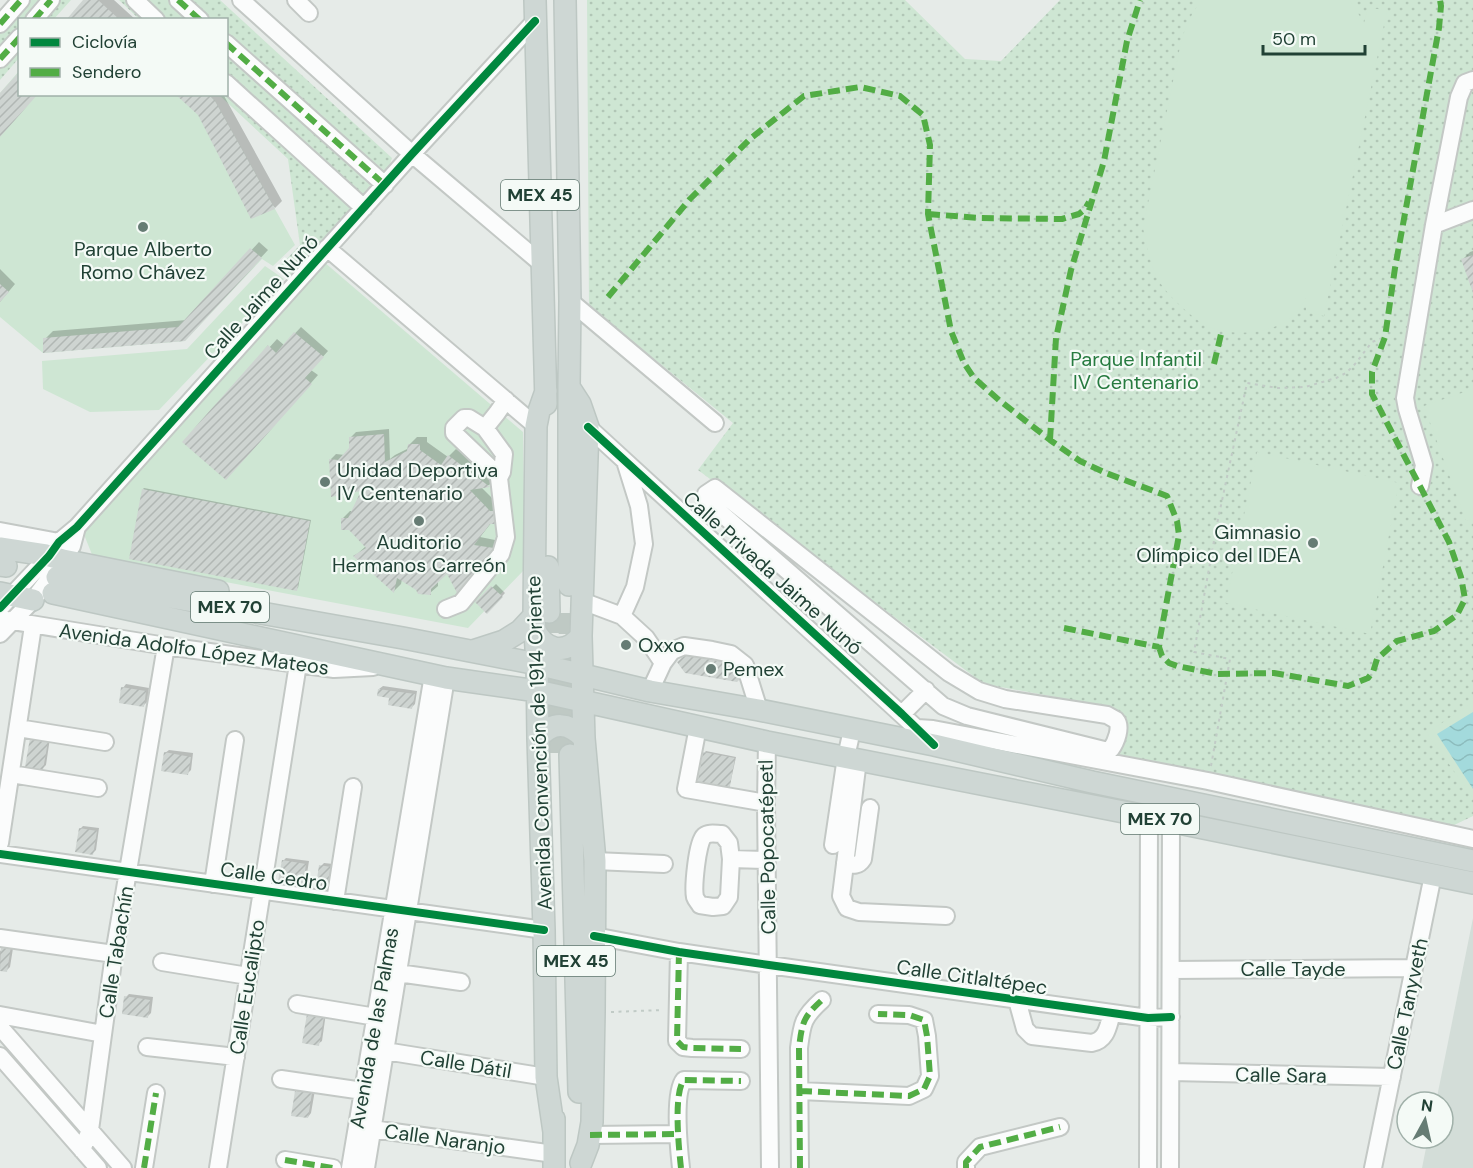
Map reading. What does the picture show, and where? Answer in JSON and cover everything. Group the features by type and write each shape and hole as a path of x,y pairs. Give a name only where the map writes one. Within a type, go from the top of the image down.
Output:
{"main road":[{"name":"Avenida Convención de 1914 Oriente","path":"554,614 568,387 570,301 565,0"},
{"name":"Avenida Convención de 1914 Oriente","path":"535,10 554,614"},
{"name":"Avenida Convención de 1914 Oriente","path":"568,387 580,404 588,427 554,614 537,664 537,692 553,749 581,1165"},
{"name":"Avenida Convención de 1914 Oriente","path":"546,391 536,426 554,614 581,636 584,738 595,861 592,1122 581,1165"},
{"path":"2,560 59,562"},
{"name":"MEX 70","path":"59,562 371,622 389,628 403,638 537,664 650,691 759,710 934,746 1092,782 1473,861"},
{"name":"MEX 70","path":"59,562 389,666 583,701 767,742 1171,821 1473,884"},
{"path":"4,599 33,600"},
{"path":"554,614 538,638 546,645 566,648 575,644 581,636"},
{"path":"472,651 504,641 554,614"},
{"path":"553,749 545,730 555,726 566,726 576,730 584,738"},
{"name":"Avenida Convención de 1914 Oriente","path":"553,749 544,930 546,1077 554,1132"},
{"name":"Avenida Convención de 1914 Oriente","path":"553,749 556,1055 554,1161"}],"street":[{"path":"0,24 21,0"},
{"path":"36,18 51,0"},
{"path":"135,0 154,18"},
{"path":"178,0 198,18"},
{"path":"241,0 412,154 542,264"},
{"path":"296,0 309,13"},
{"name":"Calle Jaime Nunó","path":"0,634 6,620 33,600 59,562 77,526 385,185 535,10"},
{"path":"0,59 18,38"},
{"path":"228,45 385,185"},
{"path":"1420,486 1424,465 1405,398 1434,225 1459,96 1464,83 1473,80"},
{"path":"228,85 364,208"},
{"path":"1434,225 1473,210"},
{"path":"327,248 536,426"},
{"path":"570,301 715,423"},
{"path":"485,428 506,400"},
{"path":"446,609 461,603 501,554 506,537 499,476 502,472 504,454 485,428 469,418 464,418 454,428 454,433 499,476"},
{"name":"Calle Privada Jaime Nunó","path":"588,427 902,714 934,746"},
{"path":"622,616 635,587 644,544 639,506 625,461"},
{"path":"713,489 718,489 949,673 979,691 1005,699 1107,715 1119,726 1116,743 1104,750 967,716 943,706 926,690 707,501 706,494 713,489"},
{"path":"0,531 59,562"},
{"name":"Calle Jaime Nunó","path":"4,599 59,562"},
{"path":"554,614 622,616 646,638 663,663"},
{"name":"Avenida Adolfo López Mateos","path":"6,620 166,646 334,669 389,666"},
{"path":"0,843 33,626"},
{"name":"Calle Tabachín","path":"82,1150 90,1130 114,954 166,646"},
{"path":"650,691 663,663 672,651 684,646 731,654 745,665 759,710"},
{"name":"Calle Eucalipto","path":"218,1168 298,664"},
{"name":"Avenida de las Palmas","path":"350,1168 376,1017 401,910 440,676"},
{"path":"902,714 926,690"},
{"path":"698,727 686,789 766,803"},
{"path":"18,728 105,742"},
{"path":"917,728 933,729 1469,834"},
{"path":"852,729 845,863 840,896 847,908 859,912 946,916"},
{"path":"213,884 235,740"},
{"name":"Calle Popocatépetl","path":"767,742 770,1168"},
{"path":"833,845 852,759"},
{"path":"1136,790 1140,769"},
{"path":"10,774 98,788"},
{"path":"335,901 352,787"},
{"path":"845,863 856,865 863,859 870,808"},
{"path":"1148,1168 1149,817"},
{"path":"1170,1168 1171,821"},
{"name":"Calle Cedro","path":"0,854 544,930"},
{"path":"731,859 767,860"},
{"path":"595,861 664,864"},
{"name":"Calle Tanyveth","path":"1373,1168 1433,875"},
{"name":"Avenida de las Palmas","path":"366,1168 398,973 401,910"},
{"path":"594,936 679,952 769,965"},
{"path":"0,938 114,954"},
{"path":"679,952 677,1041 683,1047 741,1049"},
{"path":"162,962 248,976"},
{"name":"Calle Citlaltépec","path":"769,965 1148,1018 1171,1017"},
{"name":"Calle Tayde","path":"1171,970 1414,968"},
{"path":"398,973 461,982"},
{"path":"800,1168 799,1048 801,1028 809,1012 822,1000"},
{"path":"1017,1000 1025,1029 1032,1036 1044,1038 1092,1043 1099,1041 1104,1038 1112,1013"},
{"path":"297,1004 376,1017"},
{"path":"800,1091 909,1096 924,1089 930,1076 924,1020 909,1015 878,1014"},
{"path":"0,1015 103,1034"},
{"path":"0,1027 123,1168"},
{"path":"147,1047 236,1057"},
{"name":"Calle Dátil","path":"385,1051 546,1077"},
{"path":"0,1056 98,1168"},
{"name":"Calle Sara","path":"1171,1072 1392,1077"},
{"path":"281,1079 363,1091"},
{"path":"681,1168 678,1134 681,1084 684,1080 741,1081"},
{"path":"144,1168 156,1093"},
{"path":"966,1168 966,1162 980,1147 1060,1126"},
{"name":"Calle Naranjo","path":"372,1129 554,1161"},
{"path":"590,1135 678,1134"},
{"path":"285,1160 333,1168"}],"path":[{"path":"1208,782 1230,659 1194,652 1215,535 1247,383 1278,388 1305,387 1336,378 1346,373 1355,364 1372,342 1385,337"},
{"path":"594,1012 678,1010"}],"shaded area":[{"path":"1473,918 1473,1168 1422,1168 1426,1150 1455,1150 1455,1090 1438,1090"}],"green space":[{"path":"28,0 71,0 55,18 18,18 18,59 0,80 0,31"},
{"path":"119,0 220,0 392,158 389,167 289,276 280,266 300,245 288,159 220,96 228,96 228,18 138,18"},
{"name":"Parque Infantil IV Centenario","path":"587,0 905,0 965,59 1001,61 1060,0 1473,0 1473,816 1448,828 1110,760 1115,708 984,684 698,470 733,423 589,306"},
{"path":"1202,0 1350,0 1364,23 1368,8 1387,10 1324,316 1306,312 1306,298 1296,313 1278,325 1255,332 1219,330 1203,324 1182,307 1163,287 1153,268 1143,228 1182,37 1193,12"},
{"name":"Parque Alberto Romo Chávez","path":"18,72 18,96 210,96 215,101 295,245 273,266 262,259 185,341 43,353 0,317 0,93"},
{"name":"Unidad Deportiva IV Centenario","path":"324,262 523,432 525,569 468,628 93,557 83,532"},
{"path":"265,266 284,279 159,410 90,412 43,389 42,361 187,349"},
{"path":"1473,389 1473,519 1466,521 1424,406"},
{"name":"Gimnasio Olímpico del IDEA","path":"1257,452 1399,483 1370,634 1226,603"},
{"path":"1473,702 1473,798 1427,733"}],"water":[{"path":"1473,712 1473,789 1437,734"}],"building":[{"path":"83,0 98,0 118,18 68,18"},
{"path":"18,73 18,96 36,96 0,137 0,93"},
{"path":"177,96 210,96 215,101 275,209 251,219 198,115"},
{"path":"250,248 262,258 185,341 43,353 43,338 178,327"},
{"path":"1473,255 1473,293 1461,259"},
{"path":"0,284 9,292 0,302"},
{"path":"294,332 324,357 305,378 312,384 226,480 182,442 268,345 276,353"},
{"name":"Auditorio Hermanos Carreón","path":"384,434 385,462 407,451 408,444 420,444 420,450 441,465 448,455 490,487 470,490 490,511 498,511 498,524 490,524 474,545 494,548 457,593 447,574 431,589 431,595 418,594 416,590 397,578 394,593 353,556 366,548 349,530 341,530 341,518 348,518 361,491 331,497 329,459 338,460 349,448 349,437"},
{"path":"142,489 310,521 297,591 129,559"},
{"path":"491,586 503,597 487,614 475,602"},
{"name":"Pemex","path":"685,655 738,664 744,675 737,682 685,673 677,662"},
{"path":"121,687 146,691 144,707 119,703"},
{"path":"378,689 415,694 412,709 388,705 389,698 377,696"},
{"path":"30,738 48,741 43,770 25,767"},
{"path":"164,752 191,757 188,775 161,771"},
{"path":"703,752 735,758 729,792 697,785"},
{"path":"79,828 97,831 93,855 75,852"},
{"path":"282,860 306,864 303,885 278,881"},
{"path":"319,865 331,867 328,888 316,886"},
{"path":"1,944 11,946 7,972 0,971"},
{"path":"124,996 150,1000 148,1018 122,1014"},
{"path":"307,1014 324,1017 319,1046 302,1043"},
{"path":"295,1091 312,1093 308,1118 291,1116"}],"tunnel":[{"path":"549,612 551,753"},
{"path":"569,613 570,755"}],"marked path":[{"path":"0,24 21,0"},
{"path":"36,18 51,0"},
{"path":"178,0 198,18"},
{"path":"1050,440 1056,338 1071,270 1104,161 1127,41 1140,0"},
{"path":"608,297 690,199 750,139 804,96 860,87 900,96 923,115 930,145 928,214 951,331 964,363 974,378 1050,440 1080,461 1167,496 1177,521 1179,535 1160,638 1159,647 1162,656 1169,663 1177,666 1217,674 1274,673 1348,686 1368,678 1373,672 1377,659 1397,641 1434,631 1457,615 1465,599 1461,577 1449,542 1372,394 1372,372 1385,337 1395,268 1439,28 1440,0"},
{"path":"0,59 18,39"},
{"path":"228,45 385,185"},
{"path":"928,214 980,218 1062,219 1079,214 1089,202"},
{"path":"1214,364 1222,330"},
{"path":"1064,628 1159,647"},
{"path":"679,952 677,1041 683,1047 741,1049"},
{"path":"800,1168 800,1039 807,1016 822,1000"},
{"path":"800,1091 909,1096 924,1089 930,1076 924,1020 909,1015 878,1014"},
{"path":"681,1168 678,1109 684,1080 741,1081"},
{"path":"144,1168 156,1093"},
{"path":"966,1168 966,1162 980,1147 1060,1127"},
{"path":"590,1135 678,1134"},
{"path":"285,1160 333,1168"}],"cycle path":[{"path":"0,608 49,556 59,542 77,527 412,154 535,21"},
{"path":"588,427 934,745"},
{"path":"0,854 544,930"},
{"path":"594,936 679,952 769,965 1148,1018 1171,1017"}],"place":[{"name":"Parque Alberto Romo Chávez","path":"143,227"},
{"name":"Unidad Deportiva IV Centenario","path":"325,482"},
{"name":"Auditorio Hermanos Carreón","path":"419,521"},
{"name":"Gimnasio Olímpico del IDEA","path":"1313,543"},
{"name":"Oxxo","path":"626,645"},
{"name":"Pemex","path":"711,669"}]}
